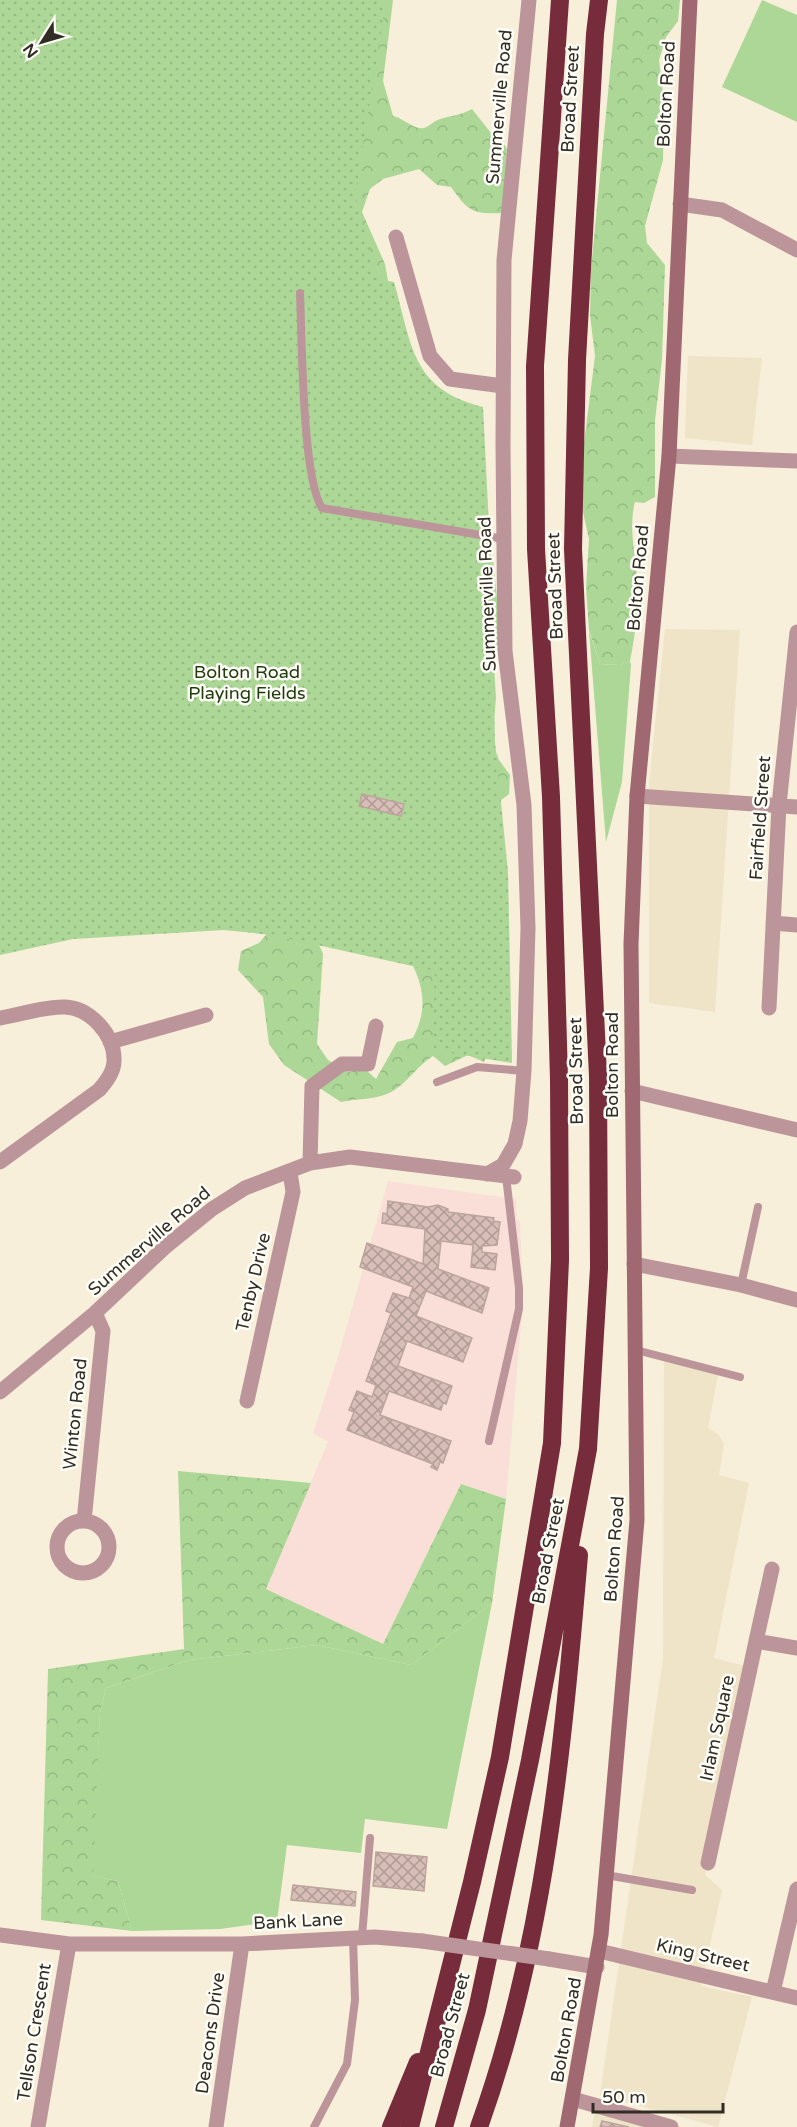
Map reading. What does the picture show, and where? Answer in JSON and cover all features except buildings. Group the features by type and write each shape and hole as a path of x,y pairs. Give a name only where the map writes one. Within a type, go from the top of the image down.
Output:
{"highway":[{"name":"Broad Street","path":"411,2127 500,1757 552,1443 560,1260 559,1079 550,796 536,549 535,366 560,0"},
{"name":"Broad Street","path":"444,2127 477,2010 526,1783 588,1449 599,1268 598,1076 573,549 577,360 594,34 599,0"},
{"path":"479,2127 494,2086 537,1911 564,1728 588,1449"},
{"path":"391,2127 442,2002"}],"street":[{"name":"Summerville Road","path":"488,1174 503,1165 515,1144 520,1120 524,1071 528,928 525,827 506,651 503,386 504,261 529,0"},
{"name":"Bolton Road","path":"567,2127 599,1951 637,1520 631,944 637,796 669,456 690,0"},
{"path":"680,204 722,210 797,250"},
{"path":"396,237 430,356 450,379 503,386"},
{"path":"669,456 797,461"},
{"name":"Fairfield Street","path":"769,1008 779,805 794,686 797,632"},
{"path":"637,796 797,807"},
{"path":"772,923 797,925"},
{"path":"0,1018 65,1007 86,1013 101,1025 110,1042 114,1061 108,1078 99,1089 0,1162"},
{"path":"110,1042 206,1015"},
{"path":"310,1163 312,1086 342,1064 368,1064 376,1026"},
{"path":"632,1091 797,1130"},
{"name":"Summerville Road","path":"0,1392 95,1313 164,1248 212,1209 245,1188 310,1163 350,1157 510,1177"},
{"name":"Tenby Drive","path":"247,1401 293,1192 290,1172"},
{"path":"634,1264 741,1285 797,1300"},
{"name":"Winton Road","path":"84,1521 103,1331 95,1313"},
{"name":"Irlam Square","path":"708,1863 772,1569"},
{"path":"756,1641 797,1648"},
{"path":"773,1992 797,1889"},
{"name":"Bank Lane","path":"0,1935 69,1944 242,1944 358,1937 422,1941 597,1967"},
{"name":"Tellson Crescent","path":"38,2127 69,1944"},
{"name":"Deacons Drive","path":"216,2127 242,1944"},
{"name":"King Street","path":"599,1951 797,1998"},
{"path":"573,2099 671,2127"}],"lane":[{"path":"300,293 308,444 316,498 322,508 504,539"},
{"path":"437,1082 477,1067 524,1071"},
{"path":"489,1442 519,1309 510,1177"},
{"path":"741,1285 758,1207"},
{"path":"636,1350 740,1377"},
{"path":"314,2127 347,2064 355,2000 358,1937 370,1838"},
{"path":"606,1875 692,1890"}],"shaded area":[{"path":"688,356 762,358 752,445 685,438"},
{"path":"665,629 740,630 715,1012 649,1003 649,783"},
{"path":"388,1181 516,1199 517,1220 520,1221 523,1301 506,1499 460,1485 383,1644 266,1589 328,1442 313,1433 338,1357"},
{"path":"664,1361 718,1375 708,1428 718,1434 724,1444 719,1475 749,1483 714,1658 745,1666 705,1875 722,1890 701,1986 752,1997 718,2127 600,2095 663,1658"},
{"path":"595,2111 648,2127 592,2127"}],"green space":[{"name":"Bolton Road Playing Fields","path":"0,0 386,0 355,195 377,279 394,282 405,326 418,361 441,389 459,399 483,407 491,566 495,742 508,872 512,1063 433,1050 435,971 272,935 224,930 73,939 0,955"},
{"path":"329,0 393,0 383,81 393,116 422,128 437,120 472,109 491,133 499,136 507,149 503,213 484,213 472,210 462,202 451,187 437,185 419,169 383,179 370,189 362,212 385,264 390,292 375,293 221,56"},
{"path":"617,0 680,0 678,21 666,37 659,60 664,103 663,160 645,226 647,243 665,265 662,359 655,421 655,497 644,503 635,502 632,532 637,591 636,622 630,661 620,665 600,664 589,630 586,588 589,539 581,503 584,443 595,356 590,315 591,269"},
{"path":"762,0 797,15 797,122 722,87"},
{"path":"483,544 493,560 501,635 494,666 496,698 492,741 499,760 510,775 509,794 492,807 491,1047 484,1062 468,1055 445,1066 433,1056 387,1094 341,1102 284,1065 269,1044 263,997 238,970 241,951 259,943 275,924 310,924 323,954 317,1044 328,1060 348,1072 365,1069 376,1079 397,1042 413,1038 421,1019 422,1000 419,981 411,962"},
{"path":"589,631 600,664 620,665 630,661 631,665 622,782 606,842"},
{"path":"178,1471 311,1483 266,1589 383,1644 461,1484 506,1499 492,1603 411,1665 317,1645 189,1660 106,1688 100,1713 93,1876 118,1881 132,1931 41,1920 48,1669 184,1649"},
{"path":"492,1603 447,1829 365,1819 361,1853 287,1845 277,1921 220,1929 132,1931 118,1881 92,1876 100,1713 106,1688 189,1660 317,1645 411,1665"}]}
